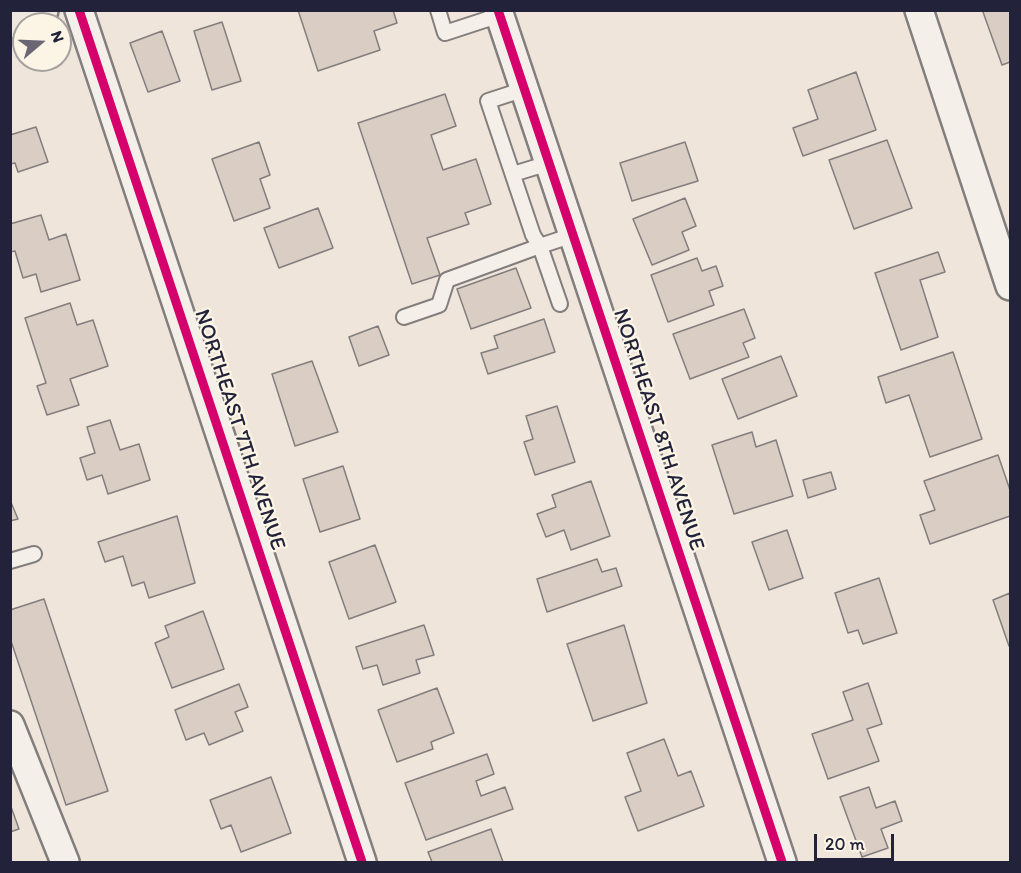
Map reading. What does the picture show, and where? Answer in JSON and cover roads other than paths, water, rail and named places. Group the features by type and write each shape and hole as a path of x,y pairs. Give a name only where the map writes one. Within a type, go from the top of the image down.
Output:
{"main road":[{"path":"10,21 41,10"}],"street":[{"name":"NORTHEAST 7TH AVENUE","path":"79,10 362,862"},
{"path":"919,10 1011,286"},
{"name":"NORTHEAST 8TH AVENUE","path":"499,13 782,862"},
{"path":"10,725 65,862"}],"lane":[{"path":"438,10 445,33 499,13"},
{"path":"525,88 488,101 533,236 540,246 560,304"},
{"path":"513,174 549,163"},
{"path":"404,317 440,305 447,280 573,235"},
{"path":"10,561 33,554"}]}
